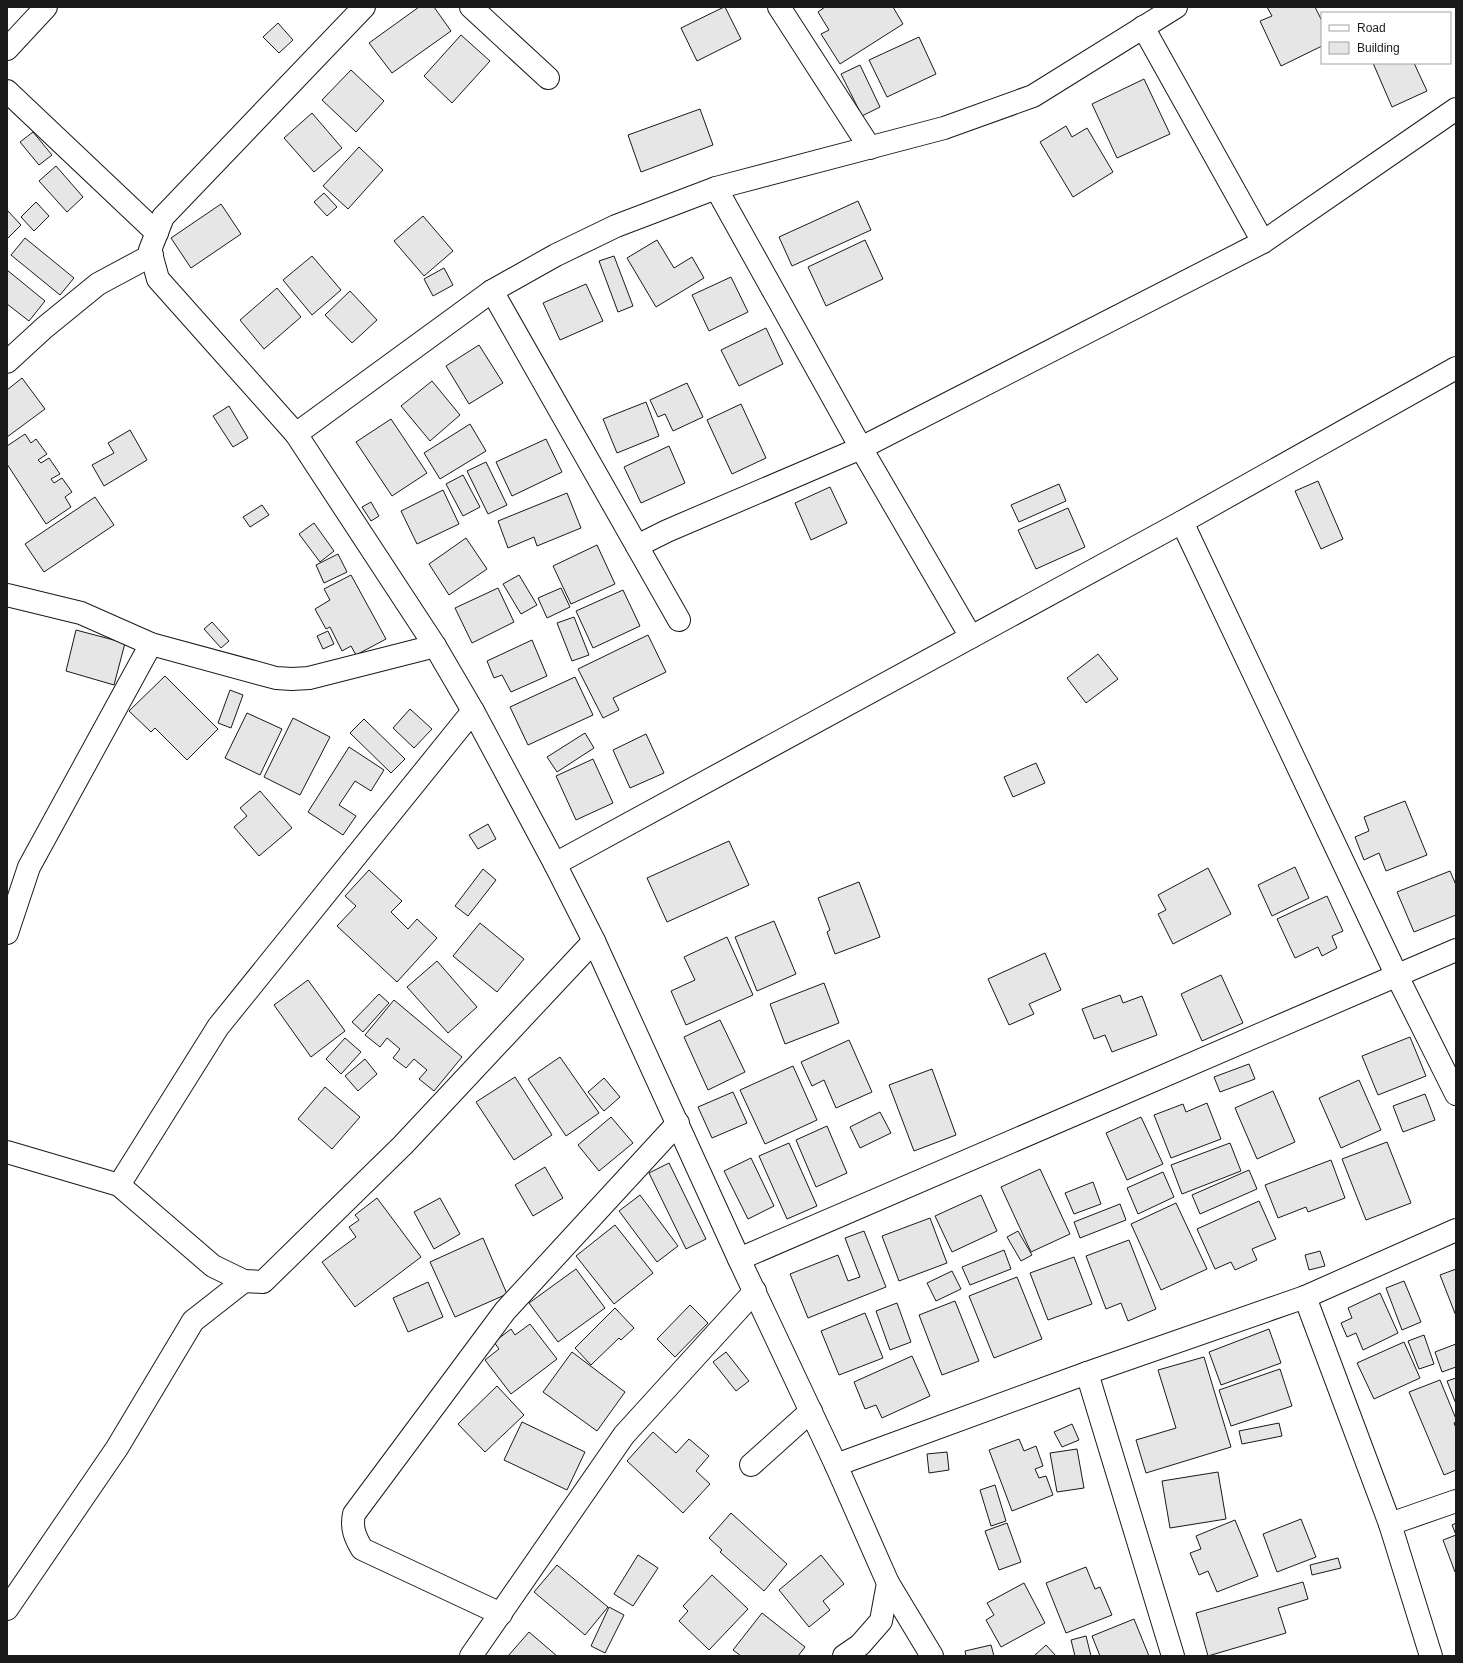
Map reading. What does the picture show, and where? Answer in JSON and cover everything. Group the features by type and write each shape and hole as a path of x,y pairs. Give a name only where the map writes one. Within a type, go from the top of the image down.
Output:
{"street":[{"path":"7,49 46,7"},
{"path":"364,7 164,217 150,250 158,279 296,434 435,646 473,711 555,864 594,941 739,1259 756,1292 836,1465 888,1583 932,1656"},
{"path":"471,7 548,78"},
{"path":"778,7 870,148"},
{"path":"296,434 492,291 556,255 616,226 716,188 944,128 1033,96 1176,7"},
{"path":"1143,27 1263,242"},
{"path":"7,91 157,233"},
{"path":"637,546 667,531 861,448 1263,242 1456,110"},
{"path":"716,188 861,448 971,638"},
{"path":"7,362 44,328 98,284 125,268 152,255"},
{"path":"492,291 679,620"},
{"path":"555,864 1182,522 1456,368"},
{"path":"1182,522 1397,976 1456,1094"},
{"path":"7,595 81,613 152,644 276,678 309,678 435,646"},
{"path":"7,933 29,867 152,644"},
{"path":"118,1185 218,1027 473,711"},
{"path":"7,1152 118,1185 213,1266 244,1281 263,1282 392,1156 594,941"},
{"path":"739,1259 1456,950"},
{"path":"501,1614 362,1549 354,1535 352,1523 354,1514 505,1312 678,1123"},
{"path":"836,1465 1086,1373 1305,1297 1456,1230"},
{"path":"7,1609 117,1448 193,1321 244,1281"},
{"path":"471,1656 624,1436 756,1292"},
{"path":"1305,1297 1390,1524 1431,1656"},
{"path":"1086,1373 1173,1656"},
{"path":"752,1465 811,1412"},
{"path":"1390,1524 1456,1501"},
{"path":"844,1656 860,1645 881,1621 888,1583"}],"building":[{"path":"419,7 434,7 451,31 392,73 369,43"},
{"path":"724,7 741,39 697,61 681,28"},
{"path":"825,7 893,7 903,24 840,64 821,34 829,30 818,12"},
{"path":"1267,7 1315,7 1321,19 1321,46 1281,66 1260,21 1272,16"},
{"path":"278,23 293,40 279,53 263,37"},
{"path":"461,35 490,61 452,103 424,76"},
{"path":"919,37 936,74 887,97 869,60"},
{"path":"1373,64 1414,64 1427,91 1392,107"},
{"path":"860,65 880,107 862,116 841,74"},
{"path":"351,70 384,101 356,132 322,100"},
{"path":"1144,79 1170,134 1117,158 1092,104"},
{"path":"700,109 713,145 641,172 628,135"},
{"path":"312,113 342,148 314,172 284,138"},
{"path":"1066,126 1072,137 1087,128 1113,172 1073,197 1040,142"},
{"path":"33,132 52,155 39,165 20,142"},
{"path":"359,147 383,170 348,209 323,186"},
{"path":"56,166 83,197 67,212 39,181"},
{"path":"324,193 337,207 327,216 314,202"},
{"path":"858,201 871,230 792,266 779,237"},
{"path":"36,202 49,216 34,231 21,217"},
{"path":"221,204 241,234 191,268 171,238"},
{"path":"7,210 21,225 7,239"},
{"path":"423,216 453,251 424,276 394,241"},
{"path":"25,238 74,278 60,295 11,255"},
{"path":"657,240 674,268 692,257 704,278 656,307 627,258"},
{"path":"865,240 883,279 826,306 808,267"},
{"path":"312,256 341,290 312,315 283,280"},
{"path":"614,256 633,306 618,312 599,261"},
{"path":"444,268 453,285 433,296 424,279"},
{"path":"7,270 45,301 29,321 7,304"},
{"path":"731,277 748,312 709,331 692,295"},
{"path":"586,284 603,321 560,340 543,303"},
{"path":"277,288 301,317 264,349 240,320"},
{"path":"350,291 377,320 352,343 325,315"},
{"path":"766,328 783,364 739,386 721,350"},
{"path":"479,345 503,383 469,404 446,366"},
{"path":"22,378 45,409 7,437 7,390"},
{"path":"432,381 460,415 430,441 401,406"},
{"path":"687,383 703,417 673,431 665,414 658,417 650,400"},
{"path":"646,402 659,436 617,453 603,419"},
{"path":"741,404 766,458 732,474 707,420"},
{"path":"229,406 248,438 233,447 213,416"},
{"path":"391,419 427,473 392,496 356,442"},
{"path":"470,424 486,451 440,479 424,453"},
{"path":"130,430 147,460 104,486 92,465 114,453 108,443"},
{"path":"25,434 31,443 36,439 47,454 38,460 41,463 49,458 60,474 51,479 54,483 62,478 72,492 65,497 71,507 46,524 7,464 7,446"},
{"path":"546,439 562,472 512,496 496,462"},
{"path":"669,446 685,483 641,503 624,467"},
{"path":"486,462 507,505 488,514 467,471"},
{"path":"463,475 480,507 463,516 446,484"},
{"path":"1318,481 1343,539 1321,549 1295,491"},
{"path":"1059,484 1066,501 1019,522 1011,505"},
{"path":"830,487 847,523 811,540 795,503"},
{"path":"443,490 459,524 417,544 401,511"},
{"path":"567,493 581,528 537,546 534,537 508,548 498,521"},
{"path":"95,497 114,525 44,572 25,544"},
{"path":"371,502 379,516 371,521 362,507"},
{"path":"262,505 269,515 250,527 243,517"},
{"path":"1068,508 1085,547 1036,569 1018,530"},
{"path":"314,523 334,551 320,562 299,534"},
{"path":"466,538 487,569 449,595 429,564"},
{"path":"597,545 615,584 571,604 553,566"},
{"path":"338,554 347,572 324,583 316,565"},
{"path":"351,575 386,639 356,655 351,646 342,651 330,627 326,629 315,609 330,600 324,589"},
{"path":"519,575 537,605 521,614 503,584"},
{"path":"498,588 514,622 472,643 455,608"},
{"path":"561,588 570,607 547,618 538,598"},
{"path":"623,590 640,626 593,648 576,611"},
{"path":"574,617 589,655 572,661 557,623"},
{"path":"212,622 229,641 221,648 204,629"},
{"path":"76,630 125,643 114,685 66,671"},
{"path":"328,631 334,644 323,649 317,636"},
{"path":"648,635 666,672 613,698 619,710 603,718 578,669"},
{"path":"532,640 547,676 511,692 502,675 494,678 487,661"},
{"path":"1098,654 1118,679 1086,703 1067,678"},
{"path":"165,676 218,729 187,760 155,728 151,732 129,711"},
{"path":"575,677 593,715 528,745 510,707"},
{"path":"230,690 243,695 231,728 218,723"},
{"path":"410,709 432,729 414,748 393,728"},
{"path":"247,713 282,729 260,775 225,758"},
{"path":"293,718 330,737 300,795 264,777"},
{"path":"364,719 405,759 391,773 350,733"},
{"path":"585,733 594,748 557,772 547,757"},
{"path":"646,734 664,773 630,788 613,750"},
{"path":"349,747 384,770 371,791 355,781 339,805 356,816 343,835 308,812"},
{"path":"593,759 613,803 576,820 556,776"},
{"path":"1036,763 1045,783 1013,797 1004,777"},
{"path":"260,791 292,828 259,856 234,827 247,816 240,808"},
{"path":"1405,801 1427,855 1386,871 1379,853 1364,860 1355,837 1369,831 1364,817"},
{"path":"488,824 496,839 478,849 469,835"},
{"path":"729,841 749,885 667,922 647,878"},
{"path":"1295,867 1309,898 1272,916 1258,885"},
{"path":"1208,868 1231,914 1173,944 1158,914 1166,910 1158,895"},
{"path":"483,869 496,880 468,916 455,906"},
{"path":"369,870 402,901 391,912 408,929 417,919 437,938 397,982 337,926 356,906 345,896"},
{"path":"1450,871 1456,885 1456,915 1414,932 1397,892"},
{"path":"859,882 880,937 835,954 827,932 830,930 818,898"},
{"path":"1327,896 1343,931 1332,936 1337,948 1322,956 1318,947 1295,958 1277,919"},
{"path":"774,921 796,974 757,991 735,937"},
{"path":"480,923 524,959 497,992 453,956"},
{"path":"727,937 753,995 686,1025 671,991 695,980 684,957"},
{"path":"1045,953 1061,990 1029,1004 1034,1014 1009,1025 988,979"},
{"path":"437,961 477,1007 448,1033 407,987"},
{"path":"1221,975 1243,1023 1202,1041 1181,994"},
{"path":"308,980 345,1031 311,1057 274,1005"},
{"path":"824,983 839,1023 785,1044 770,1004"},
{"path":"379,994 389,1003 363,1032 352,1022"},
{"path":"1120,995 1123,1003 1142,996 1157,1035 1112,1052 1105,1035 1094,1039 1082,1009"},
{"path":"394,1000 462,1057 434,1091 419,1079 427,1070 414,1059 406,1068 393,1058 400,1049 387,1038 380,1047 365,1035"},
{"path":"720,1020 745,1072 708,1090 684,1037"},
{"path":"1410,1037 1426,1076 1378,1095 1362,1056"},
{"path":"345,1038 361,1052 341,1074 326,1059"},
{"path":"849,1040 872,1092 836,1108 824,1080 812,1086 801,1062"},
{"path":"560,1057 599,1113 566,1136 528,1079"},
{"path":"365,1059 377,1074 358,1091 345,1076"},
{"path":"1249,1064 1255,1079 1220,1092 1214,1077"},
{"path":"793,1066 817,1120 765,1144 740,1090"},
{"path":"932,1069 956,1135 914,1151 889,1085"},
{"path":"515,1077 552,1135 514,1160 476,1102"},
{"path":"604,1078 620,1097 604,1111 588,1092"},
{"path":"1359,1080 1381,1130 1341,1148 1319,1098"},
{"path":"325,1087 360,1117 332,1149 298,1119"},
{"path":"1273,1091 1295,1142 1257,1159 1235,1108"},
{"path":"733,1092 747,1123 712,1138 698,1107"},
{"path":"1425,1094 1435,1120 1403,1132 1393,1106"},
{"path":"1207,1103 1221,1139 1171,1158 1154,1115 1183,1104 1186,1112"},
{"path":"880,1112 891,1133 860,1148 850,1127"},
{"path":"611,1117 633,1143 599,1171 578,1145"},
{"path":"1141,1117 1163,1164 1127,1180 1106,1133"},
{"path":"827,1126 847,1173 816,1187 796,1140"},
{"path":"1387,1142 1411,1203 1366,1220 1342,1159"},
{"path":"789,1143 817,1206 787,1219 759,1156"},
{"path":"1230,1143 1241,1171 1182,1194 1171,1165"},
{"path":"751,1158 774,1206 748,1219 724,1171"},
{"path":"1331,1160 1345,1198 1308,1212 1306,1207 1278,1218 1265,1185"},
{"path":"669,1163 706,1239 686,1249 649,1173"},
{"path":"545,1167 563,1198 533,1216 515,1185"},
{"path":"1040,1169 1070,1234 1031,1252 1001,1187"},
{"path":"1249,1170 1257,1189 1200,1214 1192,1195"},
{"path":"1163,1172 1174,1197 1138,1214 1127,1188"},
{"path":"1093,1182 1101,1204 1074,1214 1065,1193"},
{"path":"640,1195 678,1246 657,1262 619,1211"},
{"path":"981,1195 997,1231 952,1252 935,1216"},
{"path":"377,1198 421,1257 355,1307 322,1262 356,1237 349,1227 359,1220 355,1215"},
{"path":"440,1198 460,1234 434,1249 414,1212"},
{"path":"1259,1201 1276,1239 1252,1249 1257,1260 1235,1270 1231,1262 1215,1269 1197,1229"},
{"path":"1176,1203 1207,1269 1161,1290 1131,1224"},
{"path":"1120,1204 1126,1220 1080,1238 1074,1222"},
{"path":"930,1218 947,1263 899,1281 882,1236"},
{"path":"615,1225 653,1273 614,1304 576,1256"},
{"path":"864,1231 886,1287 808,1318 790,1274 838,1255 848,1281 860,1277 845,1238"},
{"path":"1018,1231 1032,1255 1021,1261 1007,1237"},
{"path":"483,1238 507,1294 455,1317 430,1262"},
{"path":"1129,1240 1156,1309 1128,1321 1121,1303 1106,1309 1086,1256"},
{"path":"1004,1250 1011,1269 970,1285 962,1267"},
{"path":"1320,1251 1325,1266 1309,1270 1305,1255"},
{"path":"1074,1257 1092,1304 1048,1320 1030,1273"},
{"path":"576,1269 605,1308 558,1342 529,1303"},
{"path":"1456,1269 1456,1316 1440,1275"},
{"path":"952,1271 961,1289 936,1301 927,1283"},
{"path":"1017,1277 1042,1339 994,1358 969,1296"},
{"path":"1404,1281 1421,1322 1402,1330 1386,1288"},
{"path":"428,1282 443,1317 408,1332 393,1298"},
{"path":"1380,1293 1398,1333 1363,1350 1356,1333 1347,1337 1341,1323 1352,1318 1348,1308"},
{"path":"955,1301 979,1361 942,1375 919,1315"},
{"path":"897,1303 911,1342 890,1350 876,1311"},
{"path":"690,1305 708,1323 675,1357 657,1339"},
{"path":"615,1308 634,1328 621,1340 619,1338 591,1365 575,1348"},
{"path":"865,1313 883,1358 839,1375 821,1331"},
{"path":"530,1324 557,1359 511,1394 485,1360 499,1349 494,1342 511,1329 515,1335"},
{"path":"1269,1329 1281,1363 1221,1385 1209,1352"},
{"path":"1424,1335 1434,1364 1419,1369 1408,1341"},
{"path":"1404,1342 1420,1378 1374,1399 1357,1363"},
{"path":"1456,1344 1456,1367 1442,1372 1435,1352"},
{"path":"572,1352 625,1392 597,1431 543,1392"},
{"path":"726,1352 749,1381 736,1391 713,1362"},
{"path":"912,1356 930,1396 882,1418 876,1405 865,1409 854,1382"},
{"path":"1204,1357 1231,1447 1146,1473 1136,1440 1176,1428 1158,1370"},
{"path":"1280,1369 1292,1406 1231,1426 1219,1390"},
{"path":"1456,1378 1456,1404 1447,1381"},
{"path":"1440,1380 1456,1419 1456,1422 1454,1423 1456,1428 1456,1470 1444,1475 1409,1392"},
{"path":"497,1386 524,1415 485,1452 458,1424"},
{"path":"522,1422 585,1452 567,1490 504,1460"},
{"path":"1279,1423 1282,1436 1242,1444 1239,1431"},
{"path":"1072,1424 1079,1440 1062,1447 1054,1432"},
{"path":"653,1432 676,1453 689,1439 709,1456 696,1471 710,1484 683,1513 627,1461"},
{"path":"1019,1439 1024,1451 1036,1446 1043,1466 1035,1469 1039,1478 1046,1476 1053,1495 1012,1511 989,1450"},
{"path":"1077,1449 1084,1488 1057,1492 1050,1453"},
{"path":"947,1452 949,1470 929,1473 927,1454"},
{"path":"1218,1472 1226,1519 1170,1528 1162,1481"},
{"path":"995,1485 1006,1521 991,1526 980,1490"},
{"path":"731,1513 787,1564 764,1591 720,1552 722,1550 709,1538"},
{"path":"1301,1519 1316,1557 1277,1572 1263,1534"},
{"path":"1235,1520 1258,1576 1217,1592 1208,1571 1199,1575 1190,1553 1201,1549 1196,1536"},
{"path":"1007,1523 1021,1562 999,1570 985,1531"},
{"path":"1456,1523 1456,1535 1452,1525"},
{"path":"1456,1535 1456,1572 1455,1572 1443,1540"},
{"path":"638,1555 658,1568 633,1606 614,1594"},
{"path":"821,1555 844,1584 823,1601 830,1610 809,1627 779,1590"},
{"path":"1338,1558 1341,1568 1312,1575 1310,1565"},
{"path":"557,1565 608,1607 585,1635 534,1592"},
{"path":"1086,1567 1095,1589 1100,1587 1112,1615 1066,1633 1046,1583"},
{"path":"712,1575 748,1609 709,1650 679,1621 688,1611 683,1606"},
{"path":"1303,1582 1308,1599 1278,1608 1286,1633 1208,1656 1196,1613"},
{"path":"1024,1583 1045,1623 1001,1647 986,1620 994,1615 987,1603"},
{"path":"609,1607 624,1615 605,1653 591,1646"},
{"path":"762,1613 805,1647 798,1656 741,1656 733,1650"},
{"path":"1134,1619 1149,1656 1100,1656 1092,1636"},
{"path":"529,1632 557,1656 508,1656"},
{"path":"1086,1636 1091,1656 1075,1656 1071,1640"},
{"path":"991,1645 994,1656 966,1656 965,1651"},
{"path":"1046,1645 1056,1656 1034,1656"}]}
